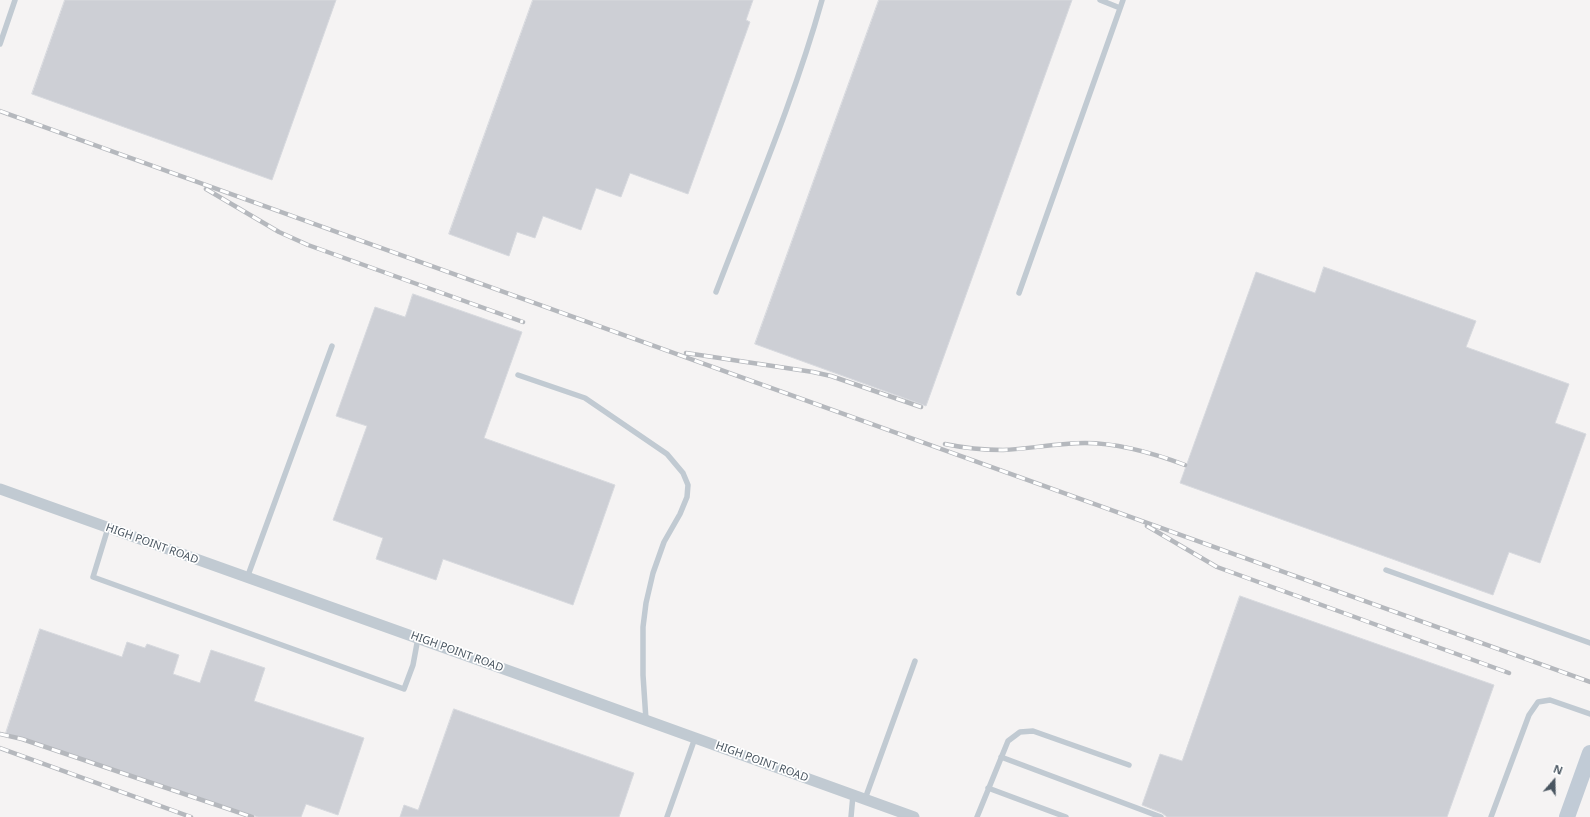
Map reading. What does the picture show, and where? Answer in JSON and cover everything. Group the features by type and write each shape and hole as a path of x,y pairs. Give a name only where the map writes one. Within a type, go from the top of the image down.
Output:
{"main road":[{"path":"1567,817 1587,769 1590,753"}],"street":[{"name":"HIGH POINT ROAD","path":"0,489 914,817"}],"lane":[{"path":"0,44 15,0"},
{"path":"716,292 784,118 809,47 822,0"},
{"path":"1100,0 1120,8"},
{"path":"1020,293 1123,0"},
{"path":"247,578 332,346"},
{"path":"518,374 585,398 666,454 683,473 688,485 687,497 680,514 664,542 653,573 646,603 643,627 643,675 646,720"},
{"path":"108,528 93,577 404,689 413,665 418,638"},
{"path":"1386,570 1590,644"},
{"path":"865,799 915,661"},
{"path":"1491,817 1528,715 1538,702 1550,700 1590,714"},
{"path":"977,817 1008,741 1020,732 1033,731 1129,765"},
{"path":"667,817 695,738"},
{"path":"1001,758 1161,817"},
{"path":"988,788 1066,817"},
{"path":"851,817 853,795"}],"building":[{"path":"65,0 336,0 272,180 32,94"},
{"path":"533,0 753,0 746,20 750,22 688,194 630,173 621,197 596,188 581,230 543,216 535,238 517,232 509,256 449,234"},
{"path":"879,0 1072,0 926,406 755,344"},
{"path":"1324,267 1476,321 1466,347 1569,384 1555,423 1586,434 1540,563 1509,552 1493,595 1180,483 1256,272 1315,293"},
{"path":"413,294 522,332 484,438 615,485 573,605 443,559 436,580 376,559 383,538 333,520 367,426 336,416 375,307 405,317"},
{"path":"1240,596 1494,685 1447,817 1167,817 1162,813 1142,805 1160,754 1182,761"},
{"path":"40,629 122,657 127,642 145,648 147,644 179,655 173,674 200,683 211,650 265,668 254,701 364,738 338,815 306,804 301,817 258,817 6,733"},
{"path":"454,709 634,773 619,817 400,817 404,805 418,810"}],"railway":[{"path":"0,111 1590,682"},
{"path":"206,189 279,232 308,245 523,322"},
{"path":"686,353 831,376 921,407"},
{"path":"945,444 959,447 1003,450 1064,444 1098,443 1161,456 1185,465"},
{"path":"1147,526 1217,567 1509,673"},
{"path":"0,734 22,739 252,817"},
{"path":"0,748 191,817"}]}
